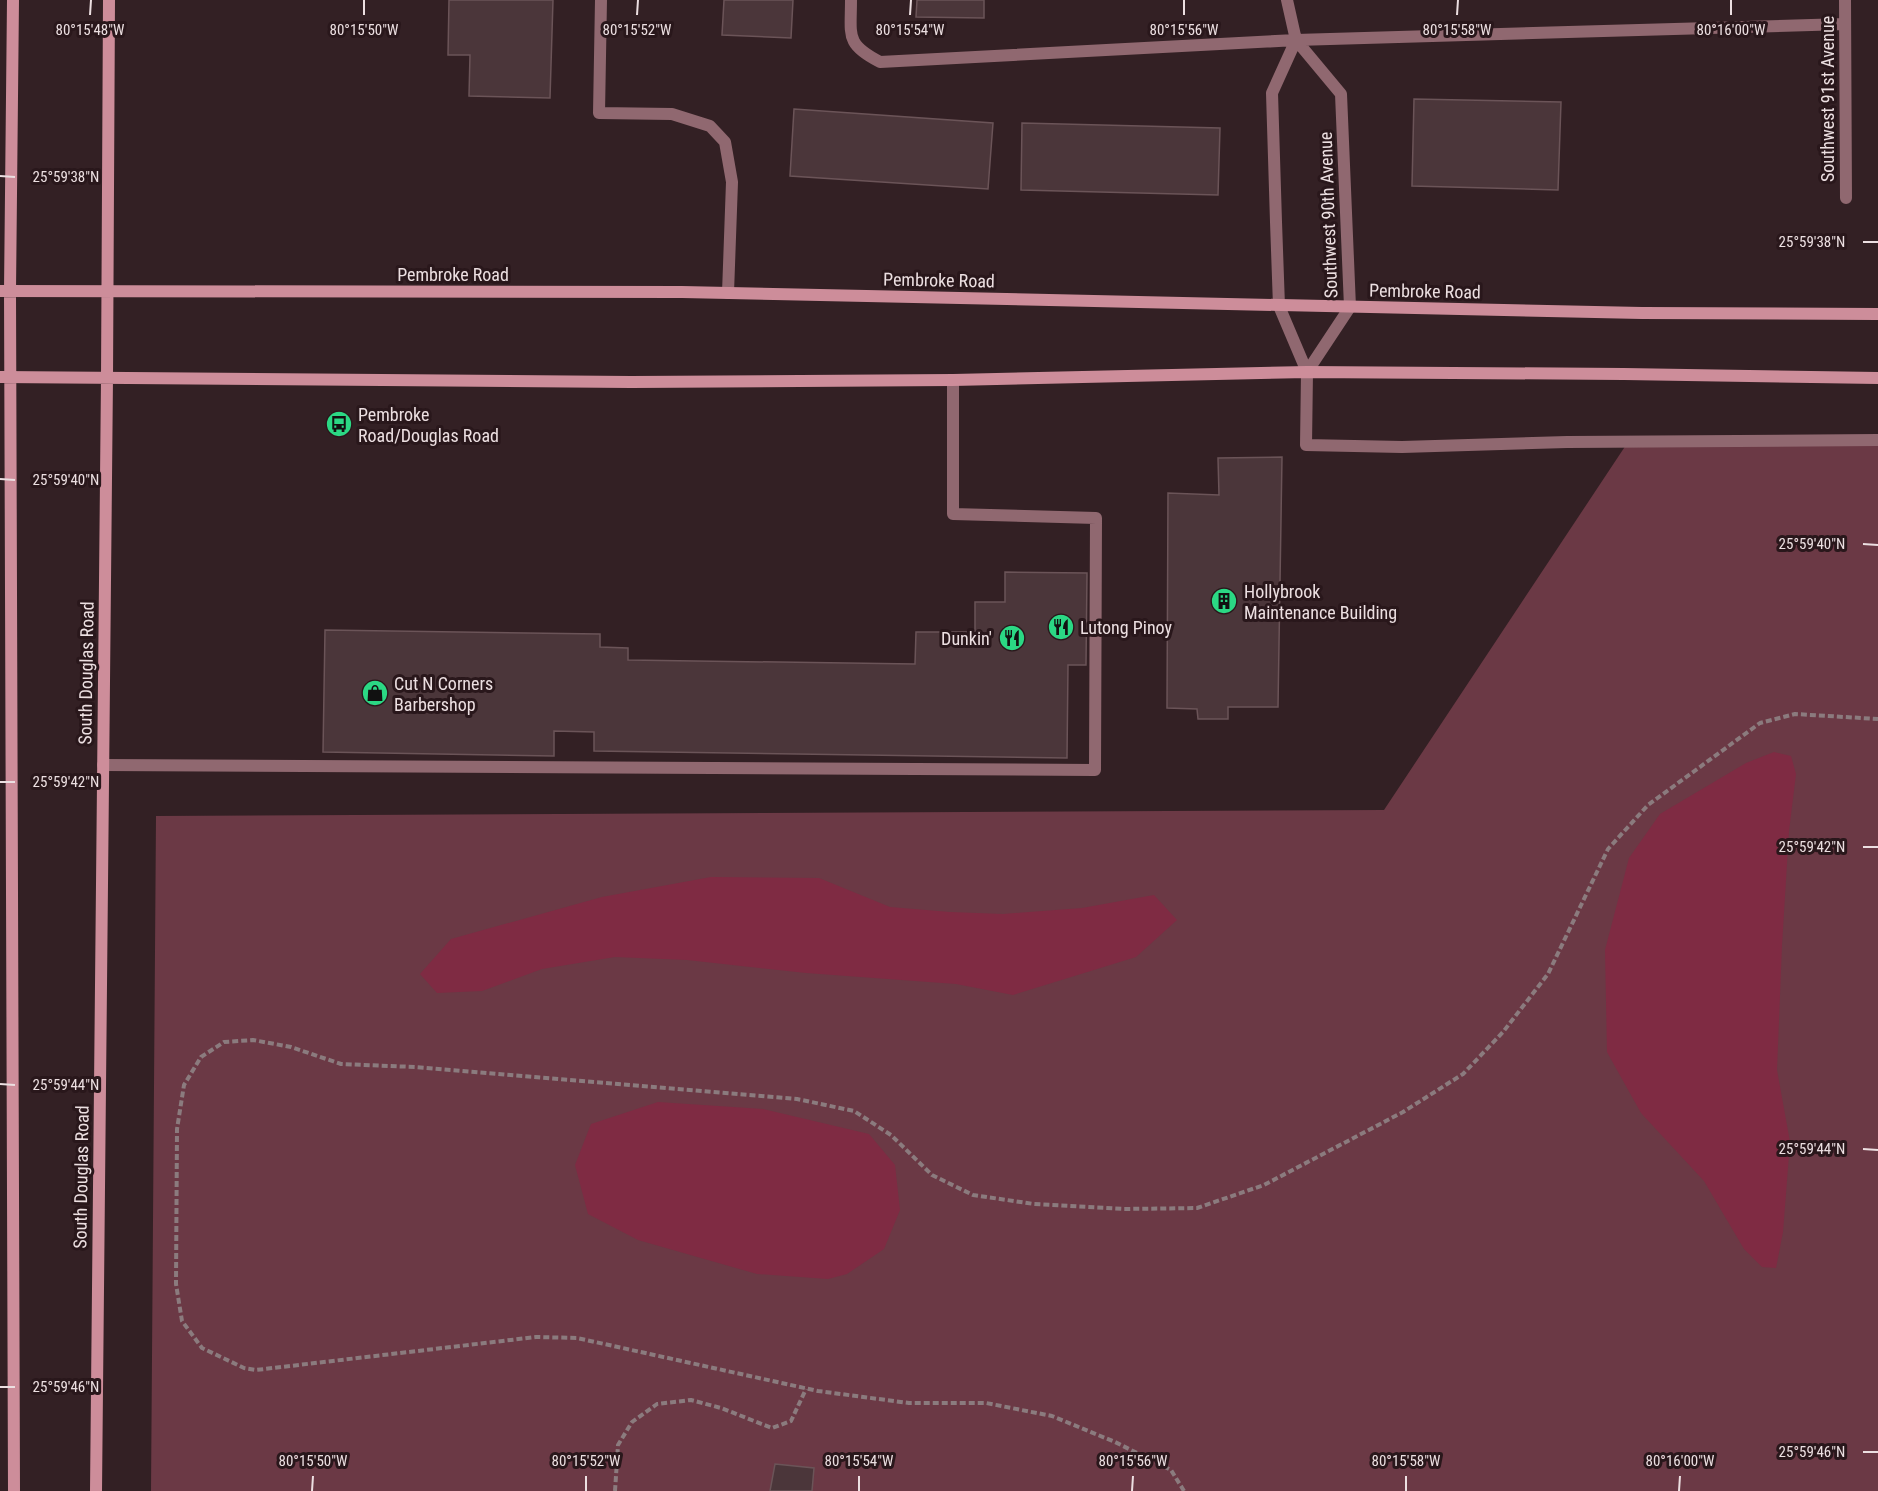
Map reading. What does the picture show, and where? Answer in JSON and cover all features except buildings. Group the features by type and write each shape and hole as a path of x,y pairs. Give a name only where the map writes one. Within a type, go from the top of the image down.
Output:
{"main road":[{"path":"13,0 5,291 5,377 14,1491"},
{"name":"South Douglas Road","path":"96,1491 109,0"},
{"name":"Pembroke Road","path":"5,291 728,293 1642,313 1878,314"},
{"path":"5,377 632,382 953,380 1306,372 1878,378"}],"street":[{"path":"601,0 599,113 672,114 710,126 725,142 732,182 728,293"},
{"path":"851,0 851,37 862,52 880,62 1296,40 1845,24"},
{"name":"Southwest 90th Avenue","path":"1287,0 1296,40 1341,94 1350,307 1306,372"},
{"name":"Southwest 91st Avenue","path":"1845,0 1846,198"},
{"path":"1296,40 1272,93 1279,306 1306,372 1306,445 1402,447 1567,442 1878,440"},
{"path":"103,765 1095,770 1096,518 953,514 953,380"}],"path":[{"path":"1184,1491 1171,1470 1115,1442 1052,1416 986,1403 909,1403 806,1389 577,1338 555,1336 256,1370 244,1368 202,1348 182,1321 176,1284 177,1129 184,1085 201,1056 224,1042 253,1040 291,1047 341,1064 426,1068 797,1099 854,1111 891,1135 932,1175 973,1195 1034,1204 1124,1209 1197,1208 1264,1185 1403,1112 1463,1074 1503,1032 1548,975 1608,849 1648,805 1760,723 1795,714 1878,719"},
{"path":"615,1491 618,1445 633,1422 657,1404 691,1400 721,1408 772,1428 790,1421 806,1389"}],"shaded area":[{"path":"1626,445 1878,445 1878,1491 151,1491 156,816 1384,810"},
{"path":"1774,752 1791,756 1796,774 1789,831 1777,1070 1790,1142 1783,1232 1776,1268 1762,1267 1744,1249 1704,1181 1641,1113 1607,1052 1605,950 1629,858 1660,814 1746,763"},
{"path":"711,877 819,878 890,907 950,912 1003,914 1082,908 1154,895 1177,920 1136,957 1013,995 956,984 806,973 687,960 615,957 542,969 482,991 437,993 420,974 451,939 602,897"},
{"path":"658,1102 763,1109 869,1134 895,1165 900,1210 884,1249 847,1274 828,1279 757,1274 638,1240 588,1214 575,1165 591,1124"}],"place":[{"name":"Pembroke Road/Douglas Road","path":"339,424"},
{"name":"Hollybrook Maintenance Building","path":"1224,601"},
{"name":"Lutong Pinoy","path":"1061,627"},
{"name":"Dunkin'","path":"1012,638"},
{"name":"Cut N Corners Barbershop","path":"375,693"}]}
